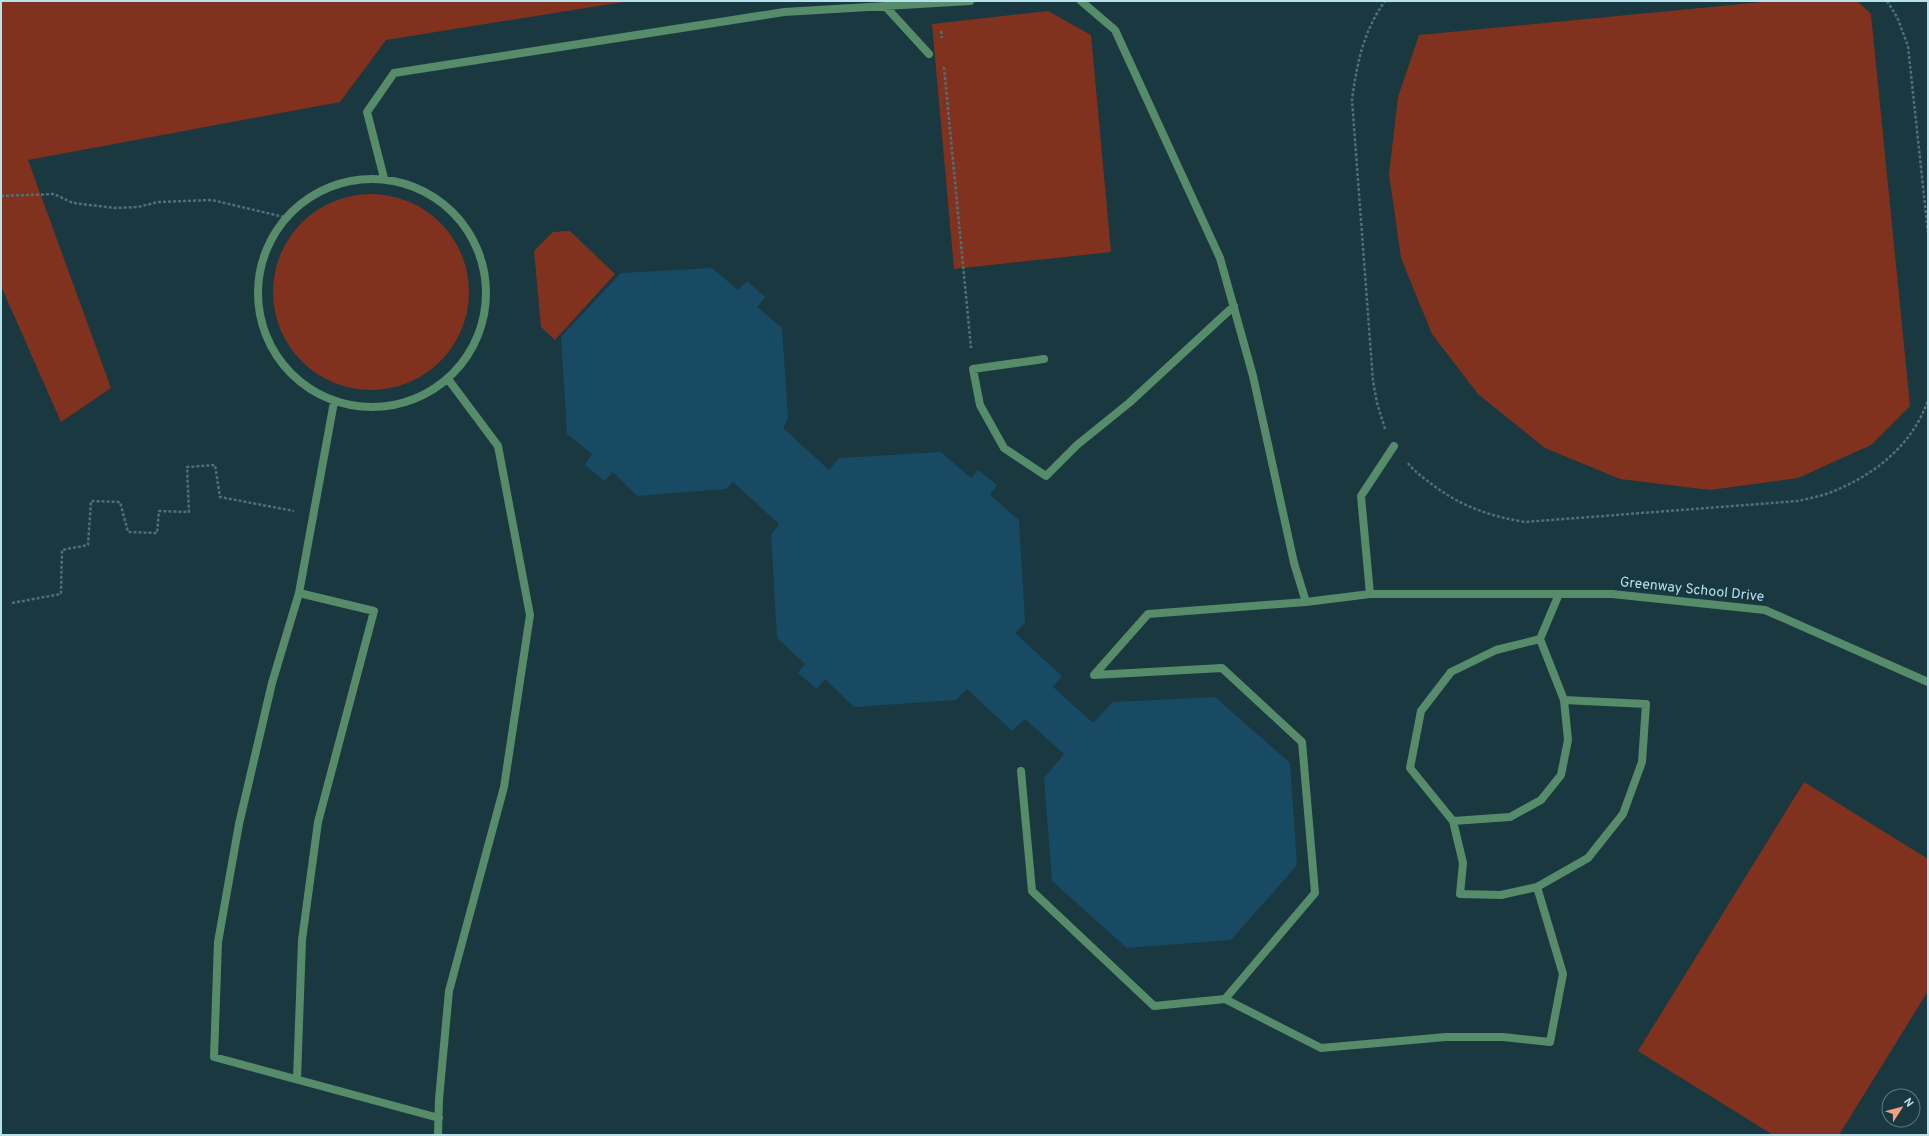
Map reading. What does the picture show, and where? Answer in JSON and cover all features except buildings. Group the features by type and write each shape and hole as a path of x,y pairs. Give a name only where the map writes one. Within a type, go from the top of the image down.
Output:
{"lane":[{"path":"384,178 367,112 394,73 784,12 970,1"},
{"path":"1081,1 1115,30 1220,258 1253,376 1294,562 1306,602"},
{"path":"885,6 929,54"},
{"path":"384,178 419,187 449,207 473,238 485,275 485,313 472,350 448,380 422,396 394,406 364,408 334,402 301,384 276,357 260,323 256,285 265,249 284,217 312,193 347,180 384,178"},
{"path":"1044,359 973,369 980,405 1004,448 1046,476 1077,445 1129,403 1234,306"},
{"path":"438,1135 439,1099 449,991 504,787 530,615 498,446 448,380"},
{"path":"334,402 299,593 272,683 239,824 218,942 214,1057 439,1118"},
{"path":"1370,594 1361,496 1394,446"},
{"path":"296,1079 302,940 318,822 374,611 299,593"},
{"name":"Greenway School Drive","path":"1225,999 1316,893 1302,742 1222,668 1094,675 1148,614 1306,602 1370,594 1612,594 1765,610 1928,682"},
{"path":"1453,821 1510,817 1541,800 1561,775 1568,740 1564,700 1540,639 1559,594"},
{"path":"1540,639 1496,650 1451,672 1420,711 1410,768 1453,821 1463,863 1460,894 1501,895 1537,887 1588,858 1623,814 1642,762 1646,704 1564,700"},
{"path":"1020,771 1032,891 1154,1006 1225,999 1320,1048 1446,1037 1502,1037 1550,1042 1563,974 1537,887"}],"path":[{"path":"1385,1 1367,31 1356,64 1352,100 1373,381 1383,424 1394,446 1411,467 1453,500 1482,513 1524,522 1798,501 1833,492 1861,479 1887,461 1908,438 1923,414 1928,400"},
{"path":"1887,1 1898,17 1908,46 1928,234"},
{"path":"941,31 942,39"},
{"path":"944,63 973,369"},
{"path":"1,196 54,194 73,203 115,208 138,207 166,201 212,200 284,217"},
{"path":"12,603 61,594 62,550 88,546 91,501 120,502 128,532 157,533 159,512 189,512 186,467 215,465 220,497 314,515"}],"shaded area":[{"path":"1,1 629,1 386,40 340,102 28,160 111,388 61,422 1,286"},
{"path":"1773,1 1857,1 1871,14 1910,406 1871,445 1798,478 1710,490 1620,479 1545,448 1478,394 1432,334 1401,258 1389,174 1398,97 1419,35"},
{"path":"1048,11 1091,35 1111,252 954,269 932,24"},
{"path":"361,194 381,194 409,201 433,216 447,230 462,254 469,282 469,302 462,330 447,354 433,368 409,383 381,390 361,390 333,383 309,368 295,354 280,330 273,302 273,282 280,254 295,230 309,216 333,201"},
{"path":"570,231 615,274 555,340 541,327 534,251 553,232"},
{"path":"1804,782 1928,859 1928,991 1839,1135 1773,1135 1638,1051"}]}
